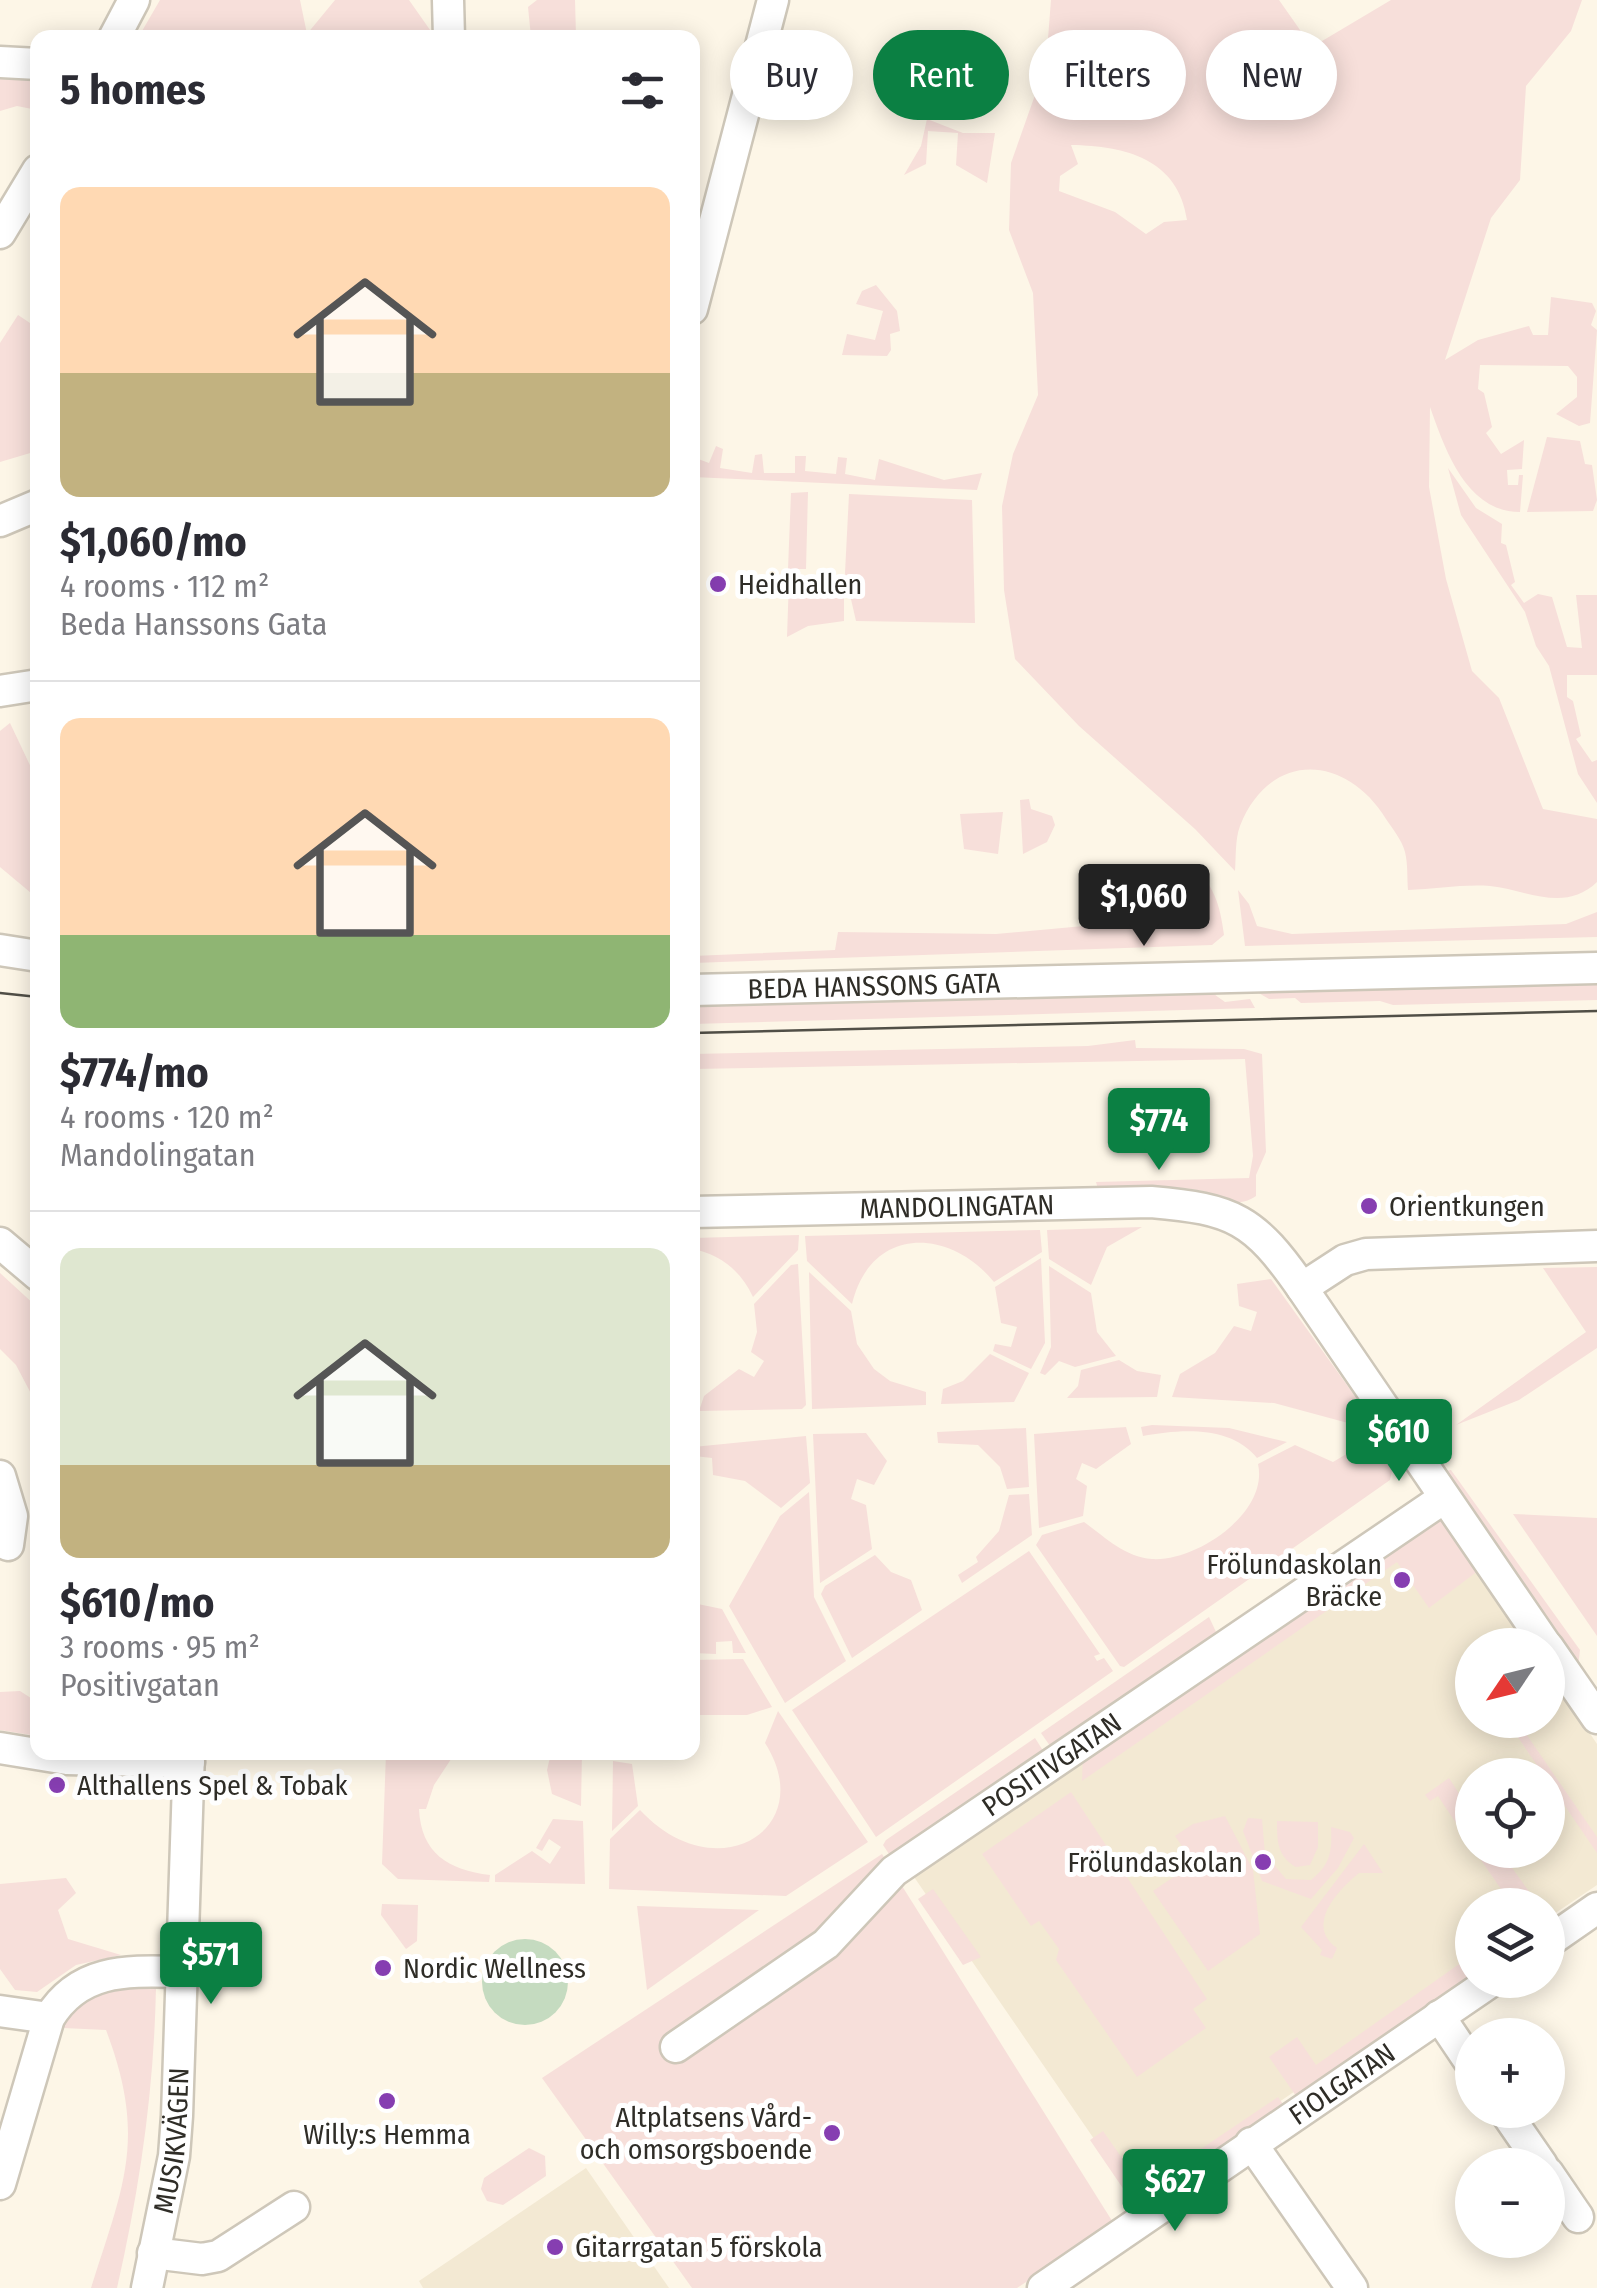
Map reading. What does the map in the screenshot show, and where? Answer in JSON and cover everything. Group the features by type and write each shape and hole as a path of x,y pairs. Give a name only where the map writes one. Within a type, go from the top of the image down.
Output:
{"street":[{"path":"118,30 134,0"},
{"path":"448,0 449,30"},
{"path":"700,279 773,0"},
{"path":"0,62 30,64"},
{"path":"0,232 30,183"},
{"path":"0,522 30,508"},
{"path":"0,691 30,686"},
{"path":"0,950 30,955"},
{"name":"BEDA HANSSONS GATA","path":"700,990 1597,968"},
{"name":"MANDOLINGATAN","path":"700,1212 1151,1202 1196,1206 1261,1232 1302,1288"},
{"path":"0,1242 30,1268"},
{"path":"1534,1628 1302,1288 1345,1260 1366,1254 1597,1246"},
{"path":"0,1476 12,1516 8,1545"},
{"name":"POSITIVGATAN","path":"676,2047 826,1944 894,1871 1444,1498"},
{"path":"1565,1672 1597,1718"},
{"path":"0,1748 30,1753"},
{"name":"MUSIKVÄGEN","path":"147,2288 174,2156 189,1760"},
{"path":"1565,1930 1597,1908"},
{"path":"0,2184 49,2018 59,2001 93,1978 134,1971 182,1972"},
{"name":"FIOLGATAN","path":"1060,2283 1251,2143 1466,1998"},
{"path":"0,2011 49,2018"},
{"path":"1439,2016 1455,2040"},
{"path":"1251,2143 1352,2288"},
{"path":"1565,2198 1578,2217"},
{"path":"154,2252 202,2259 218,2256 294,2207"}],"shaded area":[{"path":"160,0 300,0 306,30 143,30"},
{"path":"335,0 409,0 430,30 310,30"},
{"path":"537,0 575,0 576,30 530,30 528,7"},
{"path":"1051,0 1279,0 1300,30 1206,30 1206,120 1337,120 1337,32 1391,0 1582,0 1571,31 1526,86 1520,180 1491,218 1445,360 1478,340 1529,326 1533,335 1548,335 1551,297 1592,303 1596,311 1591,325 1597,330 1590,423 1579,426 1556,414 1577,397 1577,377 1568,366 1480,365 1478,389 1484,393 1492,427 1486,433 1501,454 1524,440 1522,469 1507,470 1508,485 1518,485 1519,475 1523,475 1520,512 1485,502 1472,490 1451,459 1430,407 1429,487 1446,579 1472,671 1499,698 1543,809 1597,819 1597,882 1585,891 1559,898 1490,886 1408,890 1404,848 1369,798 1351,782 1309,770 1289,773 1253,801 1238,831 1235,871 1195,829 1079,726 1015,659 1004,590 1002,506 1013,454 1038,395 1033,293 1009,230 1011,163 1029,112 1029,120 1186,120 1186,30 1049,30","holes":["1071,145 1130,153 1161,170 1182,199 1187,220 1164,222 1146,234 1115,212 1059,191 1060,176 1078,164"]},
{"path":"0,76 30,77 30,109 17,106 0,111"},
{"path":"927,120 963,133 995,133 987,183 956,165 958,133 928,131 926,164 904,175 921,146"},
{"path":"876,285 897,311 900,331 890,334 891,350 887,356 842,355 847,334 875,340 883,311 856,304 862,291"},
{"path":"18,315 30,323 30,453 0,462 0,343"},
{"path":"1547,437 1580,441 1585,464 1592,465 1597,500 1593,511 1527,512"},
{"path":"716,446 723,449 720,468 752,473 755,455 762,454 764,473 795,473 795,456 806,456 805,471 836,474 838,457 847,458 845,474 875,480 879,459 944,480 982,473 977,490 700,477 700,460 709,463"},
{"path":"1448,468 1476,508 1502,524 1501,543 1506,545 1515,582 1511,585 1524,603 1538,594 1552,597 1567,647 1582,648 1576,595 1597,595 1597,675 1567,675 1567,697 1573,701 1581,736 1576,739 1592,762 1597,760 1597,803 1578,774 1549,666 1536,646 1525,612 1461,515"},
{"path":"808,492 806,569 788,569 791,493"},
{"path":"849,494 972,500 975,623 856,621 845,573"},
{"path":"789,579 834,581 844,596 844,621 808,626 787,637"},
{"path":"10,723 30,765 30,892 0,867 0,731"},
{"path":"1029,799 1031,809 1052,816 1055,825 1047,842 1023,854 1020,800"},
{"path":"1003,812 998,854 964,849 960,814"},
{"path":"1190,864 1205,879 1218,904 1224,935 1212,945 700,963 700,956 835,950 838,932 996,934 1192,916"},
{"path":"1238,890 1249,904 1257,926 1292,934 1566,924 1597,912 1597,937 1245,946"},
{"path":"1597,981 1597,1000 1301,1003 1295,998 1269,999 1257,992"},
{"path":"1211,992 1225,1002 1250,999 1255,1008 700,1024 700,999"},
{"path":"1135,1040 1136,1048 1244,1049 1262,1054 1266,1152 1256,1175 1256,1196 1236,1202 1203,1191 1177,1188 1098,1189 1096,1182 1249,1178 1253,1156 1245,1059 700,1069 700,1054 1088,1046"},
{"path":"1142,1227 1107,1247 1091,1285 1049,1259 1047,1230"},
{"path":"1040,1230 1042,1252 994,1282 976,1264 935,1244 914,1243 894,1248 876,1260 862,1278 852,1304 807,1261 805,1236"},
{"path":"799,1235 798,1250 753,1297 729,1266 700,1251 700,1238"},
{"path":"1041,1258 1045,1343 1031,1369 993,1351 995,1344 1011,1347 1017,1327 1001,1323 995,1287"},
{"path":"798,1264 806,1405 802,1409 700,1411 704,1396 739,1369 754,1377 764,1361 751,1352 757,1332 754,1304 791,1265"},
{"path":"1049,1266 1091,1293 1097,1332 1116,1356 1075,1367 1059,1361 1045,1375 1040,1373 1051,1347"},
{"path":"1597,1267 1597,1348 1519,1400 1456,1425 1586,1332 1543,1268"},
{"path":"809,1272 851,1311 857,1344 874,1369 890,1381 926,1392 926,1405 812,1409"},
{"path":"0,1273 30,1301 30,1392 16,1365 0,1349"},
{"path":"1271,1279 1357,1399 1348,1423 1274,1403 1172,1397 1180,1374 1215,1353 1234,1326 1251,1331 1257,1312 1239,1306 1237,1284"},
{"path":"990,1354 1029,1373 1014,1402 941,1404 943,1389 963,1381"},
{"path":"1119,1360 1137,1371 1161,1375 1157,1397 1067,1398 1078,1386 1081,1370"},
{"path":"1126,1427 1131,1444 1096,1469 1082,1463 1076,1479 1087,1486 1083,1516 1039,1528 1034,1434"},
{"path":"1141,1427 1229,1428 1287,1442 1257,1458 1233,1440 1204,1432 1143,1436"},
{"path":"1026,1428 1029,1487 1007,1489 1000,1467 978,1445 938,1443 937,1432"},
{"path":"866,1433 887,1461 874,1485 857,1479 851,1499 866,1505 872,1549 820,1583 813,1434"},
{"path":"806,1436 810,1483 781,1508 745,1481 713,1475 712,1458 700,1457 700,1446"},
{"path":"1373,1438 1394,1462 1390,1480 1124,1667 1036,1545 1042,1535 1084,1522 1115,1545 1142,1557 1170,1558 1189,1552 1226,1531 1241,1516 1258,1482 1258,1464 1295,1445 1333,1462"},
{"path":"1451,1470 1564,1628 1551,1628 1441,1472"},
{"path":"809,1492 814,1597 846,1661 785,1703 729,1606 780,1516"},
{"path":"1029,1494 1032,1535 962,1583 958,1575 978,1562 976,1557 999,1531 1009,1495"},
{"name":"Frölundaskolan","path":"1437,1507 1519,1628 1455,1628 1455,1738 1565,1738 1565,1696 1597,1744 1597,1885 1565,1907 1565,1888 1455,1888 1455,1982 1136,2200 912,1874"},
{"path":"1433,1513 1449,1520 1483,1567 1429,1608 1397,1562 1082,1781 1083,1752"},
{"path":"1513,1514 1597,1518 1597,1636"},
{"path":"1029,1551 1100,1654 1094,1656 1097,1661 1104,1658 1113,1671 876,1837 792,1710"},
{"path":"875,1555 891,1572 911,1580 922,1610 852,1658 821,1594 825,1586"},
{"path":"700,1604 722,1609 746,1653 733,1653 732,1641 716,1642 716,1654 700,1653"},
{"path":"1209,1617 1217,1634 1055,1753 1041,1733"},
{"path":"1565,1629 1580,1650 1578,1667 1565,1648"},
{"path":"743,1659 772,1707 747,1715 700,1715 700,1660"},
{"path":"20,1691 30,1697 30,1735 0,1730 0,1692"},
{"path":"778,1711 868,1842 786,1896 609,1889 610,1839 640,1810 669,1834 699,1846 727,1848 752,1840 770,1824 779,1801 779,1774 765,1743"},
{"path":"1035,1738 1049,1760 889,1854 883,1845 886,1840"},
{"path":"1518,1738 1529,1738 1543,1758 1532,1758"},
{"path":"386,1760 450,1760 434,1785 426,1809 419,1809 425,1837 440,1857 461,1869 490,1875 489,1882 398,1879 382,1864"},
{"path":"549,1760 582,1760 581,1806 552,1794 547,1770"},
{"path":"613,1761 632,1764 638,1806 612,1831"},
{"path":"1449,1778 1455,1787 1455,1822 1438,1796 1430,1801 1425,1795"},
{"path":"1565,1790 1597,1837 1597,1853 1565,1806"},
{"path":"1071,1792 1207,1999 1193,2009 1206,2028 1137,2077 1056,1960 1059,1949 1039,1921 1031,1926 982,1854"},
{"path":"1225,1816 1253,1870 1260,1934 1208,1971 1153,1891 1194,1863 1175,1836 1193,1824"},
{"path":"1248,1818 1262,1819 1265,1854 1286,1879 1311,1880 1323,1868 1330,1850 1331,1827 1350,1832 1354,1838 1338,1868 1311,1899 1262,1881 1243,1831"},
{"path":"553,1819 583,1821 585,1884 495,1882 495,1875 532,1851 550,1864 561,1847 549,1839 542,1851 536,1848"},
{"path":"1277,1821 1318,1822 1318,1847 1310,1865 1296,1867 1285,1858 1278,1841"},
{"path":"1364,1844 1383,1873 1359,1873 1334,1898 1324,1919 1324,1929 1337,1948 1332,1959 1320,1955 1322,1950 1301,1927"},
{"path":"882,1854 1114,2224 1017,2288 692,2288 542,2078"},
{"path":"1486,1868 1512,1868 1527,1888 1500,1888"},
{"path":"66,1878 76,1893 58,1910 68,1939 121,1955 76,1965 37,1992 15,1990 0,1969 0,1884"},
{"path":"933,1889 981,1957 963,1965 918,1899"},
{"path":"382,1904 418,1905 417,1941 406,1949 381,1915"},
{"path":"637,1906 759,1910 647,1990"},
{"path":"525,1939 549,1946 561,1958 568,1982 561,2006 549,2018 525,2025 501,2018 489,2006 482,1982 489,1958 501,1946"},
{"path":"1455,1967 1455,1987 1296,2096 1269,2057 1297,2037 1316,2065"},
{"path":"119,1987 156,1987 149,2101 133,2213 117,2288 91,2288 121,2189 128,2132 126,2101 106,2030 63,2028 77,1997"},
{"path":"1278,2097 1283,2104 1135,2206 1090,2140 1103,2131 1143,2188"},
{"path":"529,2148 545,2156 546,2176 503,2205 487,2201 481,2189 484,2178"},
{"name":"Gitarrgatan 5 förskola","path":"586,2168 669,2288 423,2288 419,2281"}],"tram line":[{"path":"0,993 30,996"},
{"path":"700,1033 1597,1011"}],"place":[{"name":"Heidhallen","path":"718,584"},
{"name":"Orientkungen","path":"1369,1206"},
{"name":"Frölundaskolan Bräcke","path":"1402,1580"},
{"name":"Althallens Spel & Tobak","path":"57,1785"},
{"name":"Frölundaskolan","path":"1263,1862"},
{"name":"Nordic Wellness","path":"383,1968"},
{"name":"Willy:s Hemma","path":"387,2101"},
{"name":"Altplatsens Vård- och omsorgsboende","path":"832,2133"},
{"name":"Gitarrgatan 5 förskola","path":"555,2247"}]}
